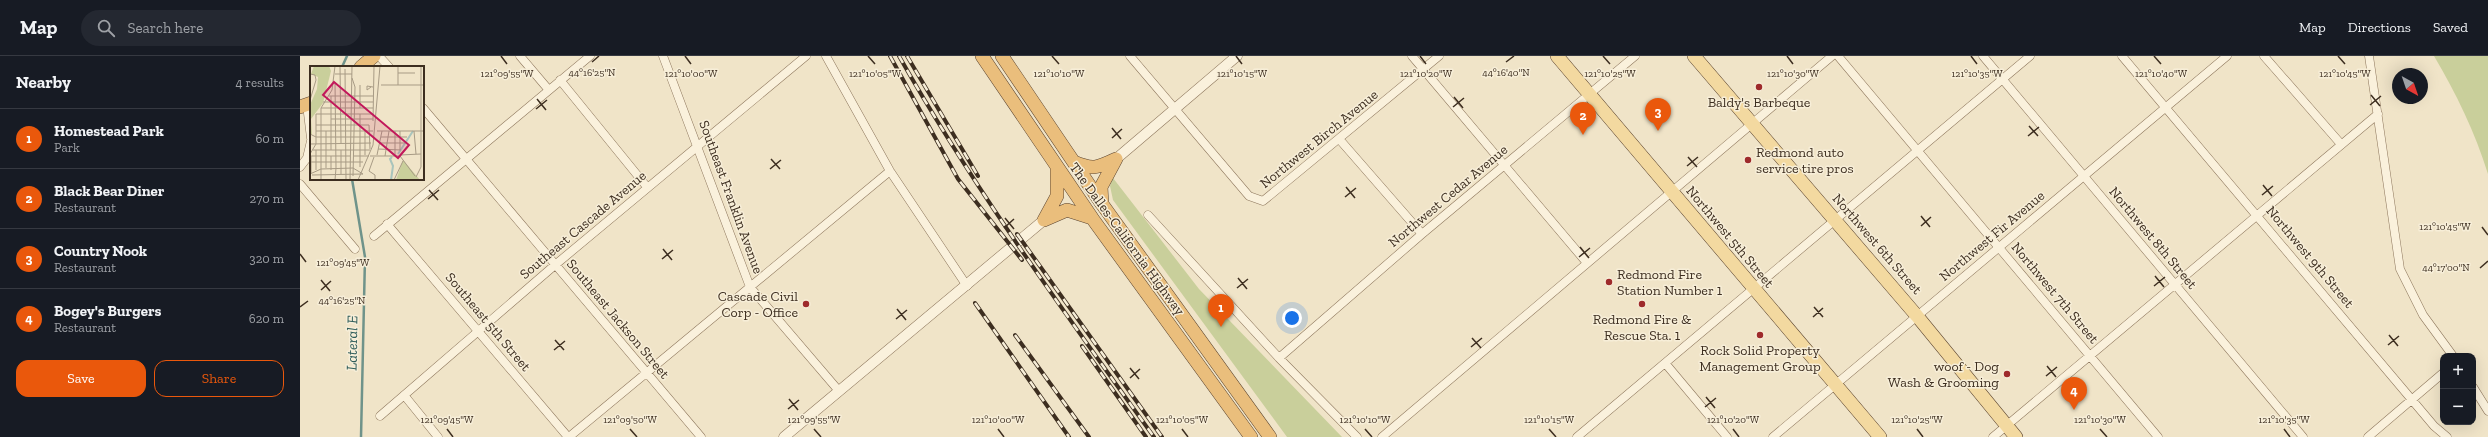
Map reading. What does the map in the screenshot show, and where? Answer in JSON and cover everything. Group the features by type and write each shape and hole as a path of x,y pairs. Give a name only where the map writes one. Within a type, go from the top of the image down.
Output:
{"highway":[{"path":"362,66 374,56"},
{"name":"The Dalles-California Highway","path":"982,56 1057,169 1251,437"},
{"name":"The Dalles-California Highway","path":"1002,56 1102,204 1270,437"},
{"path":"1074,162 1089,168 1096,168 1116,159"},
{"path":"1102,204 1100,187 1116,159"},
{"path":"1044,220 1057,196 1057,169"},
{"path":"1044,220 1067,210 1092,218"}],"main road":[{"name":"Northwest 5th Street","path":"1557,56 1880,437"},
{"name":"Northwest 6th Street","path":"1694,56 1917,316 2016,437"}],"street":[{"path":"380,56 388,66"},
{"path":"520,56 548,89"},
{"path":"374,236 466,160 548,89 590,56"},
{"name":"Southeast Franklin Avenue","path":"664,56 750,287 839,391"},
{"name":"Southeast Cascade Avenue","path":"380,416 647,187 806,56"},
{"path":"826,56 890,171 967,286"},
{"path":"1130,56 1175,110"},
{"path":"1116,159 1237,56"},
{"path":"1412,56 1587,263"},
{"name":"Northwest Birch Avenue","path":"1175,110 1249,196 1263,201 1340,140 1440,56"},
{"name":"Northwest Cedar Avenue","path":"1279,358 1422,234 1635,56"},
{"path":"1382,437 1832,56"},
{"name":"Northwest 7th Street","path":"1838,56 2158,437"},
{"name":"Northwest 8th Street","path":"1983,56 2303,437"},
{"path":"1577,437 2030,56"},
{"name":"Northwest 9th Street","path":"2122,56 2413,399 2434,426 2447,437"},
{"name":"Northwest Fir Avenue","path":"1773,437 2227,56"},
{"path":"2264,56 2340,144"},
{"path":"2369,56 2400,269 2423,315 2451,353"},
{"path":"560,80 647,187"},
{"path":"306,105 310,133"},
{"name":"Southeast Jackson Street","path":"424,109 701,437"},
{"path":"1993,437 2256,214 2378,114"},
{"path":"1340,140 1422,234"},
{"path":"300,168 307,158 310,144"},
{"path":"568,437 645,371 750,287 890,171"},
{"path":"300,184 355,249"},
{"path":"1148,215 1279,358 1357,437"},
{"path":"784,437 967,286 1044,220"},
{"name":"Southeast 5th Street","path":"387,224 568,437"},
{"path":"1665,363 1727,437"},
{"path":"2368,437 2440,376"},
{"path":"2474,389 2488,411"},
{"path":"404,395 438,437"}],"green space":[{"path":"2434,56 2488,56 2488,174 2464,113"},
{"path":"1113,178 1199,289 1342,437 1287,437 1113,200 1110,186"}],"waterway":[{"name":"Lateral E","path":"342,66 347,56"},
{"name":"Lateral E","path":"352,180 365,257 361,437"}],"railway":[{"path":"890,56 958,179 1022,260"},
{"path":"899,56 958,154 1021,250 1154,437"},
{"path":"907,56 978,176"},
{"path":"1017,234 1162,437"},
{"path":"975,303 1069,437"},
{"path":"1015,335 1089,437"},
{"path":"1082,346 1146,437"}],"place":[{"name":"Baldy's Barbeque","path":"1759,87"},
{"name":"Country Nook","path":"1658,131"},
{"name":"Black Bear Diner","path":"1583,135"},
{"name":"Redmond auto service tire pros","path":"1748,160"},
{"name":"Redmond Fire Station Number 1","path":"1609,282"},
{"name":"Cascade Civil Corp - Office","path":"806,304"},
{"name":"Redmond Fire & Rescue Sta. 1","path":"1642,304"},
{"name":"Homestead Park","path":"1221,327"},
{"name":"Rock Solid Property Management Group","path":"1760,335"},
{"name":"woof - Dog Wash & Grooming","path":"2007,374"},
{"name":"Bogey's Burgers","path":"2074,410"}]}
